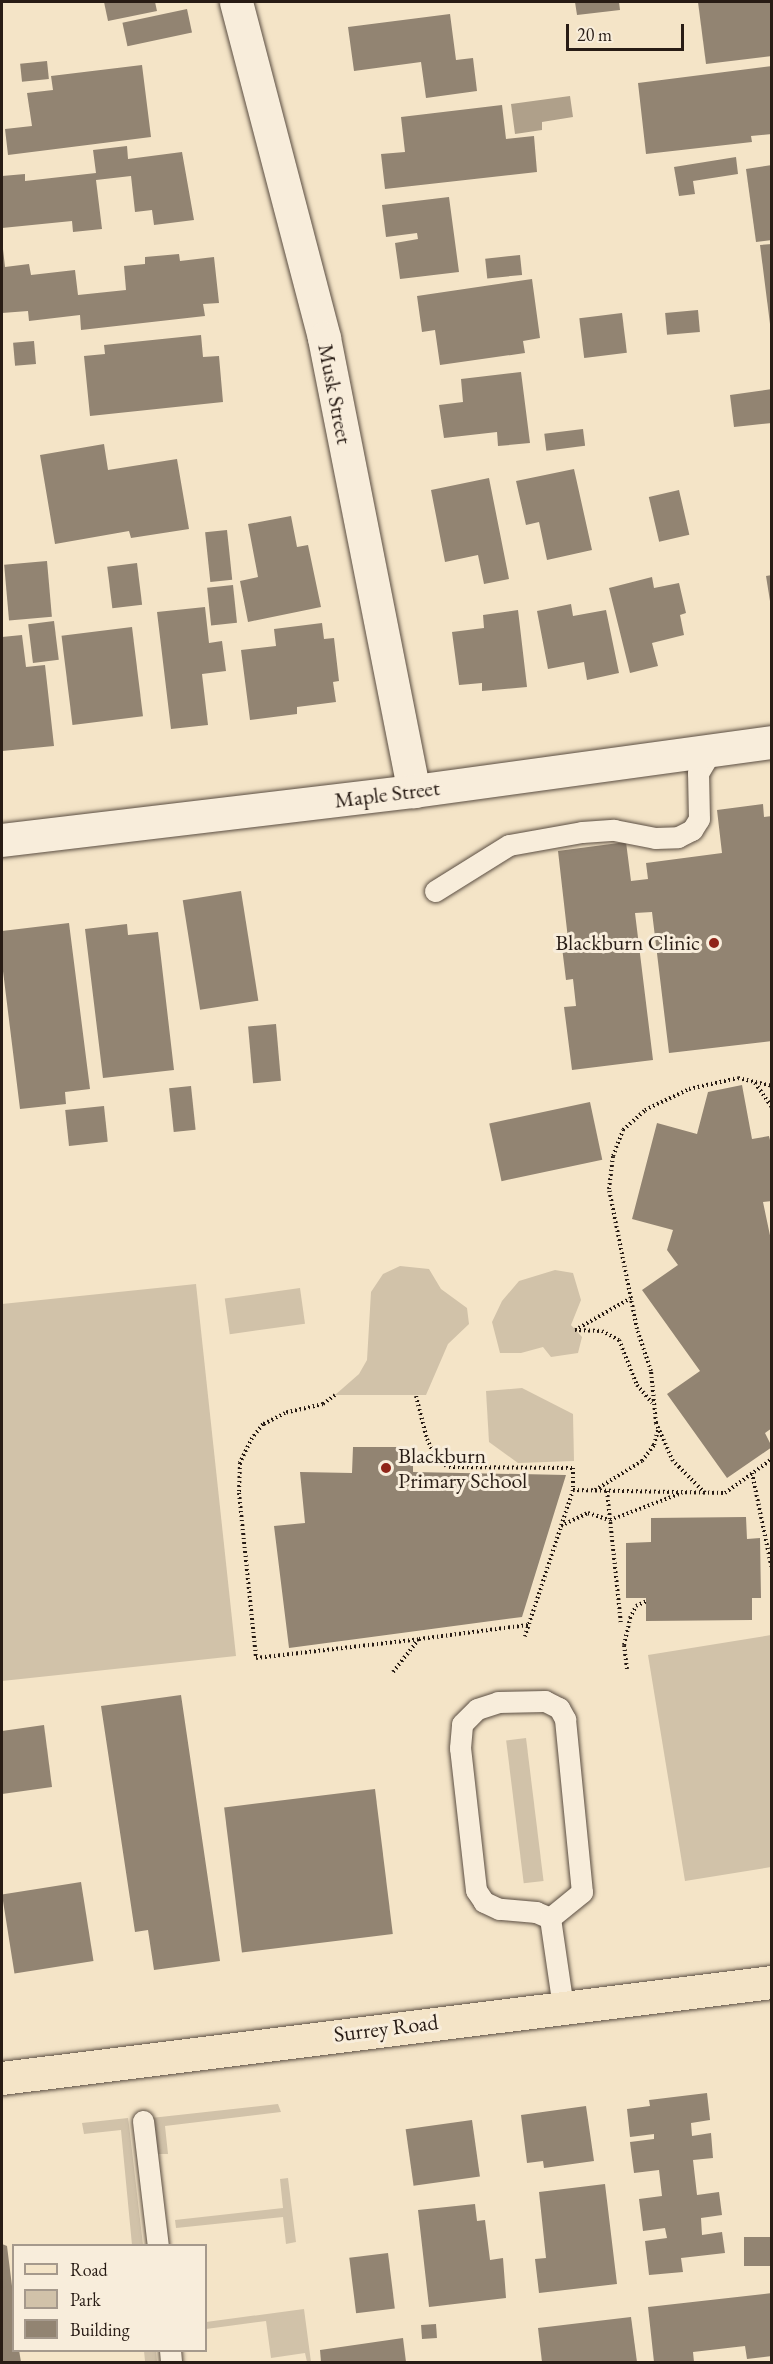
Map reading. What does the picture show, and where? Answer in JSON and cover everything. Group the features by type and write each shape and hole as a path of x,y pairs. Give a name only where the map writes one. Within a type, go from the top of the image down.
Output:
{"main road":[{"name":"Surrey Road","path":"2,2078 771,1982"}],"street":[{"name":"Musk Street","path":"236,2 324,338 414,791"},
{"name":"Maple Street","path":"2,840 414,791 771,742"}],"lane":[{"path":"435,891 509,845 582,832 614,830 655,838 678,837 692,830 699,819 698,773 711,750"},
{"path":"544,1701 559,1708 565,1719 582,1892 550,1918 536,1912 499,1909 484,1902 472,1870 460,1748 462,1724 477,1709 498,1702 544,1701"},
{"path":"550,1918 563,2007"},
{"path":"143,2121 158,2244"}],"path":[{"path":"705,1493 673,1461 658,1429 652,1403 651,1371 631,1298 609,1190 613,1156 623,1130 645,1110 689,1089 738,1078 771,1086"},
{"path":"755,1082 771,1107"},
{"path":"631,1298 575,1330 602,1331 619,1340 637,1385 652,1403"},
{"path":"335,1395 323,1404 285,1413 263,1424 252,1438 240,1463 239,1493 256,1658 528,1625"},
{"path":"416,1396 427,1439 437,1461 449,1467 573,1468 573,1490 525,1636"},
{"path":"595,1490 642,1461 654,1445 658,1429"},
{"path":"573,1490 724,1493 771,1459"},
{"path":"752,1473 771,1570"},
{"path":"607,1491 621,1623"},
{"path":"560,1527 588,1513 610,1520 686,1492"},
{"path":"627,1669 624,1646 630,1618 636,1606 646,1601"},
{"path":"393,1672 419,1639"}],"green space":[{"path":"400,1266 429,1269 441,1289 467,1308 469,1324 448,1344 426,1395 335,1395 359,1374 367,1360 371,1292 383,1274"},
{"path":"555,1270 573,1273 581,1300 571,1325 582,1337 578,1353 551,1357 543,1347 521,1353 500,1353 492,1322 502,1301 519,1281"},
{"path":"196,1284 236,1656 2,1681 2,1304"},
{"path":"300,1288 305,1324 230,1334 225,1299"},
{"path":"522,1388 573,1414 574,1461 518,1463 489,1442 486,1391"},
{"path":"771,1635 771,1867 685,1881 648,1655"},
{"path":"526,1738 544,1881 524,1883 506,1740"},
{"path":"278,2104 281,2112 165,2126 168,2154 158,2154 155,2149 151,2118"},
{"path":"128,2118 143,2244 132,2244 121,2130 84,2134 82,2123"},
{"path":"288,2178 296,2242 286,2244 283,2217 176,2228 175,2220 283,2208 280,2179"},
{"path":"304,2309 311,2362 307,2362 305,2353 271,2358 266,2321 207,2329 207,2322"},
{"path":"144,2352 156,2352 157,2362 133,2362 145,2361"}],"shaded area":[{"path":"570,96 573,117 542,122 542,130 515,134 511,104"}],"building":[{"path":"104,2 155,2 157,11 108,21"},
{"path":"575,2 619,2 620,10 577,15"},
{"path":"698,2 772,2 772,56 706,64"},
{"path":"187,9 192,32 127,46 122,23"},
{"path":"450,14 456,60 473,58 477,91 426,98 421,62 354,71 348,27"},
{"path":"47,61 49,79 22,82 20,64"},
{"path":"142,65 151,137 8,155 5,129 32,126 27,93 53,90 51,76"},
{"path":"772,66 772,134 751,136 752,142 646,154 638,83"},
{"path":"502,105 506,139 534,136 537,172 385,189 381,154 405,152 401,117"},
{"path":"127,146 128,159 182,152 194,220 154,225 152,210 135,212 131,176 96,180 102,229 73,232 72,221 2,228 2,176 25,174 25,181 96,173 93,150"},
{"path":"736,157 738,174 693,181 695,194 679,196 674,167"},
{"path":"772,165 772,240 756,242 746,169"},
{"path":"449,197 459,272 400,279 395,243 418,239 417,233 386,237 382,205"},
{"path":"2,240 5,267 29,264 31,275 75,270 78,295 126,290 124,266 145,264 145,257 179,254 180,261 214,257 219,303 203,304 205,316 81,330 80,315 29,321 28,311 2,313"},
{"path":"772,244 772,324 770,324 760,245"},
{"path":"520,255 522,275 487,279 485,259"},
{"path":"532,279 540,338 523,341 525,353 440,365 435,330 422,332 417,296"},
{"path":"698,310 700,332 667,335 665,313"},
{"path":"622,313 627,353 584,358 579,318"},
{"path":"201,335 203,357 219,356 223,402 90,416 84,356 105,354 104,345"},
{"path":"34,341 36,364 15,366 13,343"},
{"path":"521,372 530,443 498,446 497,432 444,438 439,405 463,402 461,379"},
{"path":"772,389 772,423 734,427 730,395"},
{"path":"583,429 585,446 546,451 544,434"},
{"path":"104,444 108,470 177,459 189,529 131,538 129,531 55,544 40,455"},
{"path":"574,469 592,550 547,560 539,522 526,525 516,481"},
{"path":"489,478 509,579 484,584 478,555 445,562 431,490"},
{"path":"679,490 689,535 659,542 649,497"},
{"path":"291,516 297,547 308,545 321,607 248,622 240,581 258,577 248,524"},
{"path":"227,530 232,580 210,582 205,532"},
{"path":"47,561 52,617 9,621 4,565"},
{"path":"137,563 142,605 112,608 107,567"},
{"path":"772,575 772,601 770,601 766,576"},
{"path":"652,577 654,588 679,583 686,613 680,615 684,635 652,643 658,666 630,673 609,588"},
{"path":"233,585 237,623 211,626 207,588"},
{"path":"571,604 573,616 606,610 619,673 587,680 584,662 548,669 537,611"},
{"path":"205,607 209,643 222,641 226,671 202,674 208,725 171,729 157,612"},
{"path":"518,610 527,687 482,691 482,683 459,685 452,632 484,628 483,615"},
{"path":"54,621 59,660 33,663 28,624"},
{"path":"322,623 324,639 334,638 339,681 333,682 336,702 297,707 297,714 250,720 241,650 276,646 274,629"},
{"path":"132,627 143,716 72,725 62,636"},
{"path":"22,635 26,667 45,665 54,746 2,751 2,637"},
{"path":"763,804 764,817 772,816 772,1041 669,1053 652,912 635,913 653,1060 572,1070 564,1007 576,1006 573,979 566,980 561,939 568,939 558,851 626,842 631,881 648,879 646,863 722,853 717,810"},
{"path":"241,891 258,1001 200,1010 183,900"},
{"path":"69,923 90,1089 65,1092 66,1104 20,1109 2,963 2,931"},
{"path":"127,924 128,935 158,932 174,1070 103,1078 85,929"},
{"path":"276,1024 281,1081 253,1083 248,1026"},
{"path":"742,1085 752,1139 769,1136 772,1148 772,1201 763,1202 772,1245 772,1428 765,1433 772,1447 727,1478 667,1394 700,1371 642,1290 678,1265 667,1250 673,1230 632,1219 657,1123 697,1134 708,1092"},
{"path":"191,1086 196,1130 174,1132 169,1088"},
{"path":"590,1102 602,1160 502,1181 489,1123"},
{"path":"104,1106 108,1142 69,1146 65,1110"},
{"path":"353,1447 413,1447 413,1472 566,1475 522,1617 289,1648 274,1526 305,1523 300,1472 352,1473"},
{"path":"746,1517 747,1539 760,1538 761,1598 752,1598 752,1620 646,1621 646,1598 626,1598 626,1543 651,1542 651,1518"},
{"path":"181,1695 220,1961 154,1970 148,1930 135,1932 101,1706"},
{"path":"44,1725 52,1787 2,1794 2,1731"},
{"path":"375,1789 393,1934 242,1952 224,1808"},
{"path":"81,1882 94,1961 14,1974 2,1895"},
{"path":"707,2093 710,2120 691,2123 692,2136 711,2133 713,2158 693,2160 697,2195 719,2192 722,2215 701,2218 702,2235 722,2232 725,2253 681,2258 683,2272 649,2275 645,2241 667,2238 665,2228 643,2231 639,2199 662,2196 659,2170 634,2173 630,2142 654,2139 654,2134 630,2137 627,2109 650,2106 649,2100"},
{"path":"586,2106 594,2161 544,2168 543,2161 527,2163 521,2115"},
{"path":"472,2120 480,2176 414,2186 406,2129"},
{"path":"605,2184 617,2284 539,2293 535,2259 546,2258 539,2192"},
{"path":"475,2204 477,2221 485,2220 490,2260 503,2258 506,2298 429,2307 418,2210"},
{"path":"744,2237 772,2237 772,2266 744,2266"},
{"path":"2,2244 7,2246 12,2286 12,2352 19,2352 21,2362 2,2362"},
{"path":"388,2253 395,2309 356,2313 349,2258"},
{"path":"772,2293 772,2356 747,2359 745,2346 693,2352 694,2362 654,2362 648,2307"},
{"path":"631,2317 637,2362 542,2362 538,2328"},
{"path":"436,2324 437,2338 422,2339 421,2325"},
{"path":"403,2338 406,2362 321,2362 320,2350"}],"place":[{"name":"Blackburn Clinic","path":"714,943"},
{"name":"Blackburn Primary School","path":"386,1468"}]}
